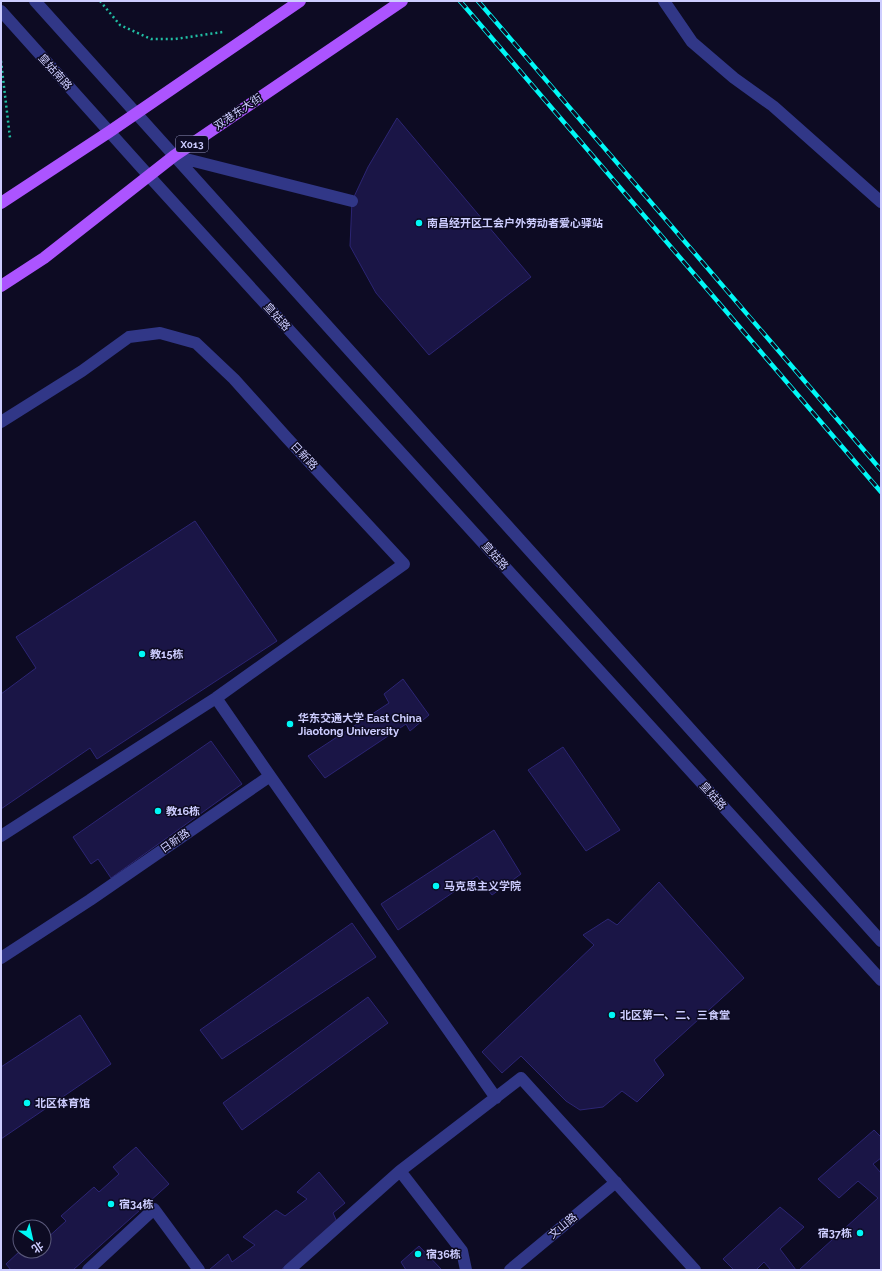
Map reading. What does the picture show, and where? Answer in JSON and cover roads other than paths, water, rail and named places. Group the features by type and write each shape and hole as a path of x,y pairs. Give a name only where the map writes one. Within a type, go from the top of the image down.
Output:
{"main road":[{"path":"1,203 136,114 300,1"},
{"name":"双港东大街","path":"1,286 44,258 174,156 402,1"}],"street":[{"path":"35,1 881,941"},
{"path":"664,1 692,42 734,78 773,106 881,202"},
{"name":"皇姑南路","path":"1,11 109,132"},
{"name":"皇姑路","path":"109,132 881,980"},
{"path":"174,156 352,201"},
{"name":"日新路","path":"1,422 82,371 129,337 160,333 196,343 234,379 404,564 216,698 1,836"},
{"path":"216,698 496,1098"},
{"name":"日新路","path":"1,958 90,900 270,776"},
{"path":"289,1270 400,1171 521,1078 695,1270"},
{"path":"400,1171 462,1251 466,1270"},
{"name":"文山路","path":"510,1270 616,1182"},
{"path":"88,1270 154,1209 199,1270"}],"railway":[{"path":"460,1 881,492"},
{"path":"478,1 881,470"}],"place":[{"name":"南昌经开区工会户外劳动者爱心驿站","path":"419,223"},
{"name":"教15栋","path":"142,654"},
{"name":"华东交通大学 East China Jiaotong University","path":"290,724"},
{"name":"教16栋","path":"158,811"},
{"name":"马克思主义学院","path":"436,886"},
{"name":"北区第一、二、三食堂","path":"612,1015"},
{"name":"北区体育馆","path":"27,1103"},
{"name":"宿34栋","path":"111,1204"},
{"name":"宿37栋","path":"860,1233"},
{"name":"宿36栋","path":"418,1254"}]}
